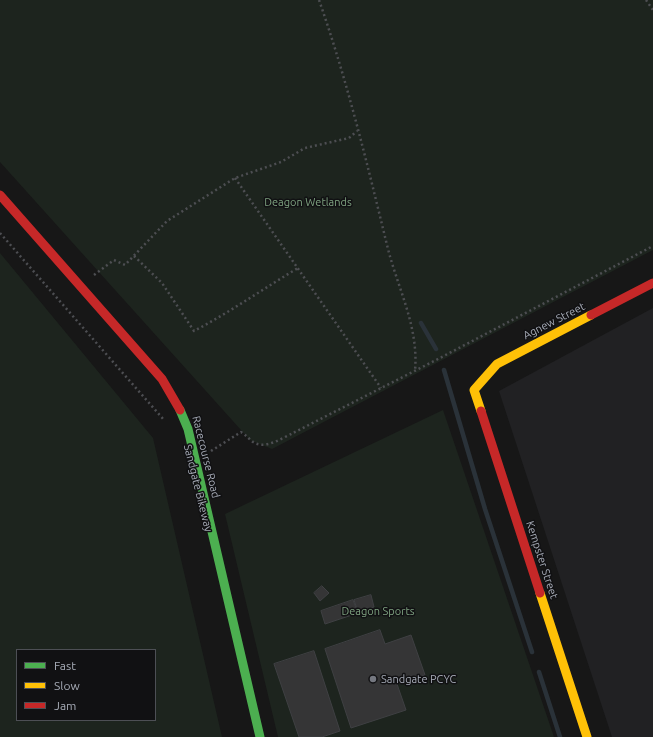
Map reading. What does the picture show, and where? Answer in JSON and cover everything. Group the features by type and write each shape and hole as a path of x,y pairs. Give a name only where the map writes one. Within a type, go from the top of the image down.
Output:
{"street":[{"name":"Racecourse Road","path":"0,195 81,286 169,390 186,424 196,461 260,737"},
{"name":"Agnew Street","path":"474,390 497,364 653,283"},
{"name":"Kempster Street","path":"474,390 587,737"}],"path":[{"path":"319,0 331,37 394,271 409,312 415,343 415,371"},
{"path":"646,0 653,10"},
{"path":"81,286 114,260 125,265 167,221 235,178 281,162 305,148 349,138 357,131"},
{"path":"235,178 381,388"},
{"path":"0,234 168,426"},
{"path":"196,461 241,432 254,443 269,444 415,371 653,246"},
{"path":"134,256 162,283 194,331 230,312 267,286 298,268"}],"shaded area":[{"path":"653,308 653,737 612,737 499,391"}],"green space":[{"name":"Deagon Wetlands","path":"0,0 653,0 653,250 272,449 250,440 0,162"},
{"path":"0,253 153,438 222,737 0,737"},
{"name":"Deagon Sports","path":"443,410 554,737 278,737 225,514"}],"building":[{"path":"322,586 329,593 320,601 314,593"},
{"path":"371,595 374,607 358,612 354,600"},
{"path":"353,600 358,613 325,624 321,611"},
{"name":"Sandgate PCYC","path":"380,630 385,644 411,635 425,675 397,684 406,710 351,728 325,649"},
{"path":"314,651 340,731 322,737 299,737 274,664"}],"waterway":[{"path":"421,323 436,349"},
{"path":"444,370 485,509 532,652"},
{"path":"539,672 560,737"}],"traffic: fast":[{"path":"180,410 188,429 260,737"}],"traffic: slow":[{"path":"481,411 474,390 497,364 591,315"},
{"path":"540,593 587,737"}],"traffic: jam":[{"path":"0,195 162,379 180,410"},
{"path":"591,315 653,283"},
{"path":"481,411 540,593"}],"place":[{"name":"Sandgate PCYC","path":"373,679"}]}
